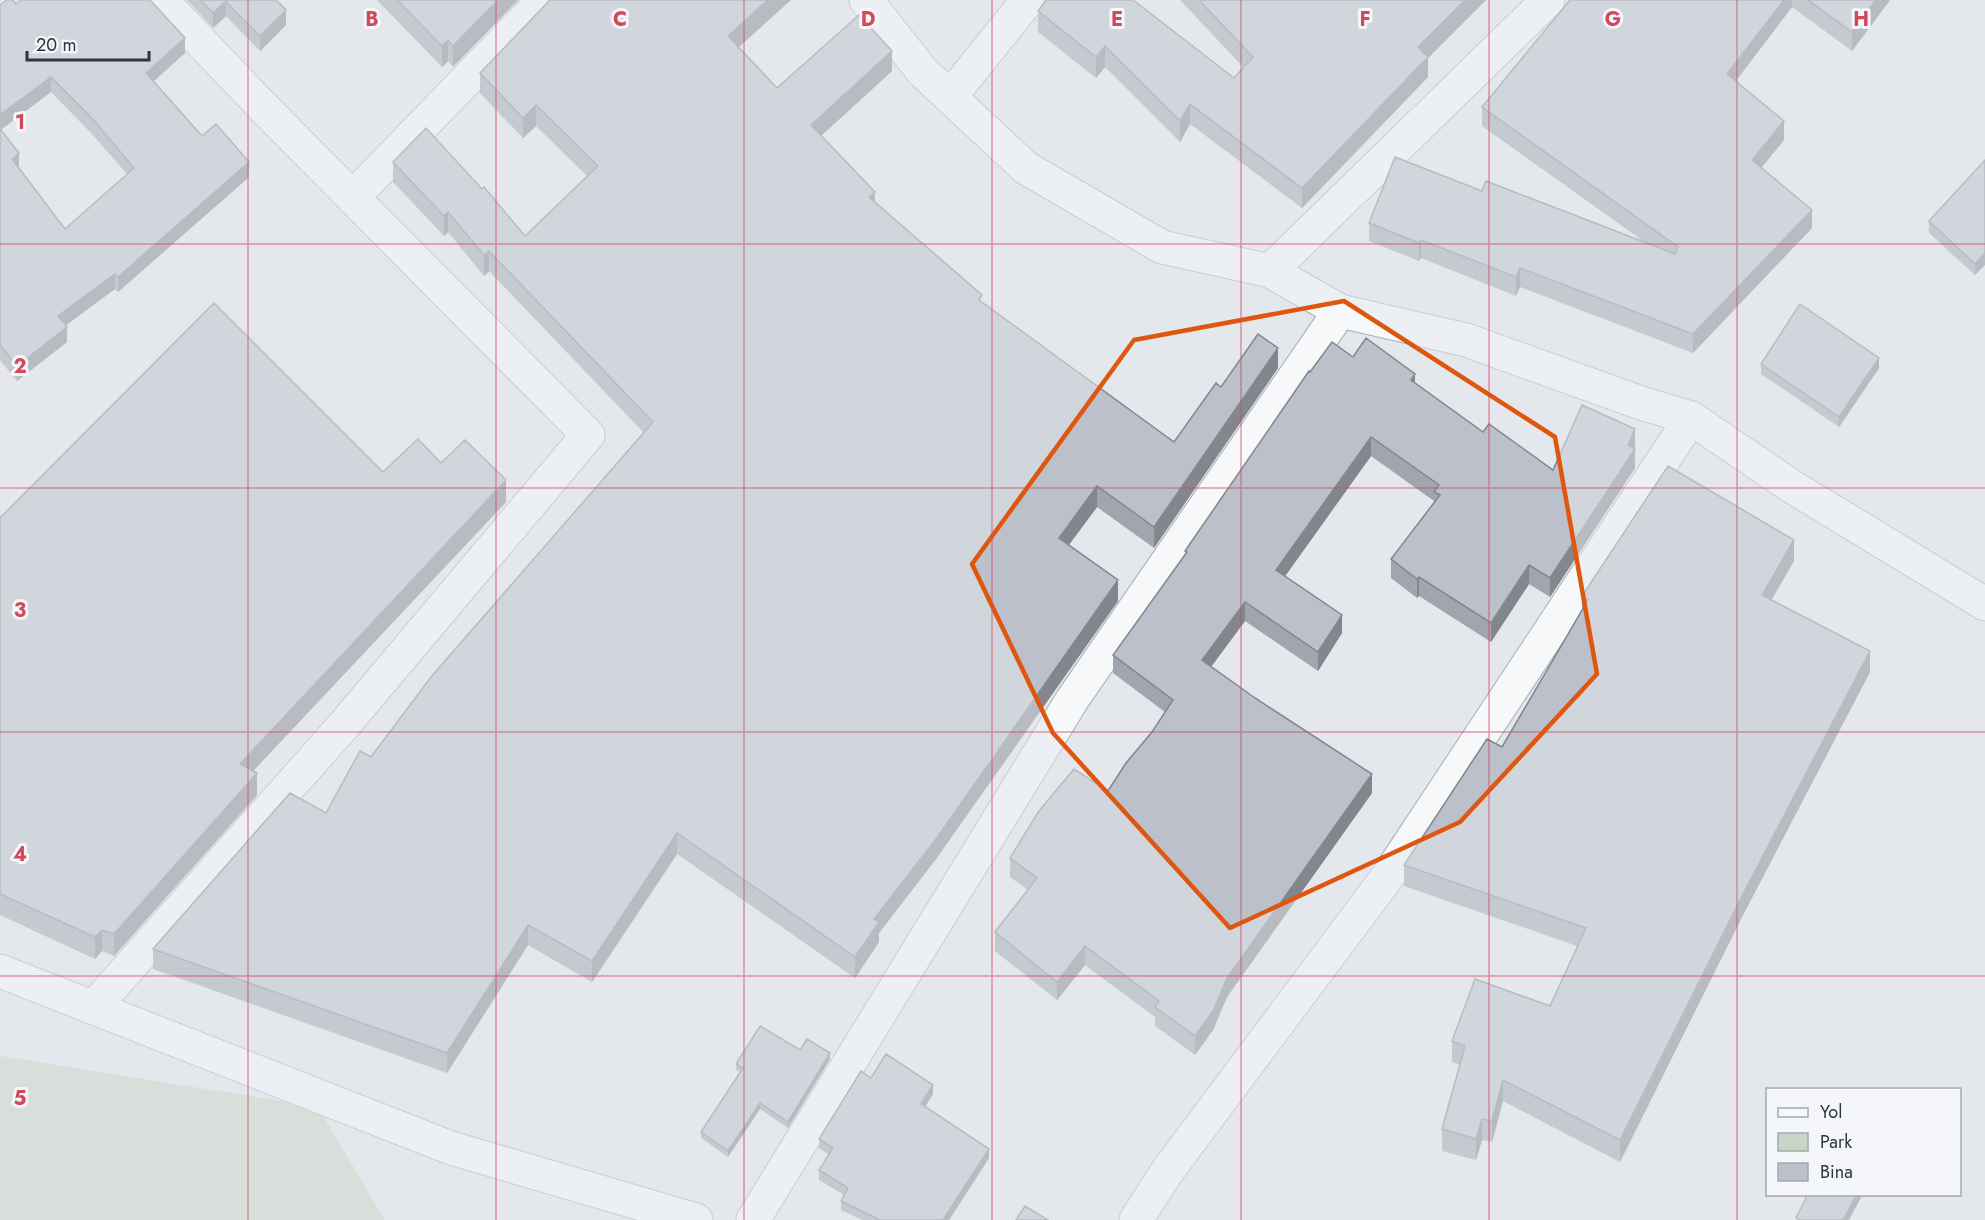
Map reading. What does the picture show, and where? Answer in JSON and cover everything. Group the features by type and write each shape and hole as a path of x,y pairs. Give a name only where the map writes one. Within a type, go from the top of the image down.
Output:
{"street":[{"path":"93,1008 344,725 588,435 161,0"},
{"path":"353,197 544,0"},
{"path":"866,0 923,72 1026,168 1162,248 1270,270 1340,311 1466,340 1691,418 1791,486 1985,604"},
{"path":"950,97 1028,0"},
{"path":"1270,270 1548,0"},
{"path":"753,1220 1072,700 1340,311"},
{"path":"1136,1220 1166,1173 1388,876 1691,418"},
{"path":"0,971 451,1148 696,1220"}],"highlighted area":[{"path":"1344,301 1555,437 1597,674 1460,822 1230,928 1053,733 972,564 1134,340"}],"green space":[{"path":"0,1056 318,1107 385,1220 0,1220"}],"building":[{"path":"7,0 13,0 16,4 21,0 150,0 185,38 146,73 202,136 216,124 249,162 118,277 115,274 58,316 67,327 17,366 0,345 0,129 19,153 12,159 65,229 134,168 91,117 51,77 0,115 0,5"},
{"path":"201,0 227,0 213,13"},
{"path":"228,0 276,0 286,10 260,36 226,2"},
{"path":"397,0 498,0 453,46 448,40 442,46"},
{"path":"550,0 768,0 728,36 777,88 859,15 892,51 811,125 875,192 869,197 982,295 979,300 1174,442 1216,383 1221,387 1258,334 1278,348 1154,527 1097,486 1059,538 1118,580 936,839 874,919 879,922 855,957 677,833 592,961 528,925 447,1053 153,949 290,793 326,813 360,751 371,757 431,677 653,422 489,251 484,255 448,212 444,216 393,162 426,128 482,189 484,187 525,236 598,166 536,105 523,118 480,73"},
{"path":"1046,0 1133,0 1234,78 1253,57 1199,0 1465,0 1418,47 1428,57 1302,188 1190,104 1180,121 1105,46 1096,57 1038,11"},
{"path":"1570,0 1784,0 1727,74 1784,121 1752,160 1812,210 1693,334 1520,268 1516,277 1421,240 1419,243 1369,223 1395,157 1482,191 1486,181 1675,254 1678,247 1482,107"},
{"path":"1808,0 1876,0 1852,32"},
{"path":"1985,160 1985,253 1975,264 1929,221"},
{"path":"214,303 383,472 418,439 441,463 465,440 506,480 240,764 257,773 114,934 102,930 95,937 0,894 0,516"},
{"path":"1800,304 1879,358 1839,417 1761,364"},
{"path":"1366,338 1415,374 1411,380 1483,432 1489,424 1553,470 1582,405 1635,429 1628,445 1635,449 1550,578 1529,565 1491,623 1419,577 1417,579 1391,559 1440,495 1434,492 1439,485 1371,437 1276,570 1342,615 1318,652 1245,602 1202,660 1255,698 1372,774 1227,978 1213,1011 1195,1036 1155,1007 1159,1001 1085,946 1057,982 995,932 1037,878 1010,858 1039,811 1074,769 1108,791 1126,763 1152,732 1173,700 1113,655 1187,552 1185,551 1309,371 1332,342 1353,357"},
{"path":"1668,466 1794,540 1762,595 1870,651 1743,894 1620,1140 1503,1080 1492,1121 1482,1119 1476,1139 1442,1129 1465,1046 1452,1041 1475,979 1550,1006 1586,928 1404,865 1487,739 1502,747 1588,600 1582,596"},
{"path":"760,1026 800,1050 807,1039 830,1053 788,1122 760,1103 728,1151 701,1132 743,1068 736,1064"},
{"path":"886,1054 933,1085 921,1104 989,1149 943,1220 880,1220 841,1201 848,1188 819,1170 833,1148 819,1139 861,1071 871,1078"},
{"path":"1807,1196 1856,1196 1843,1220 1800,1220 1796,1218"},
{"path":"1025,1206 1048,1220 1016,1220"}]}
